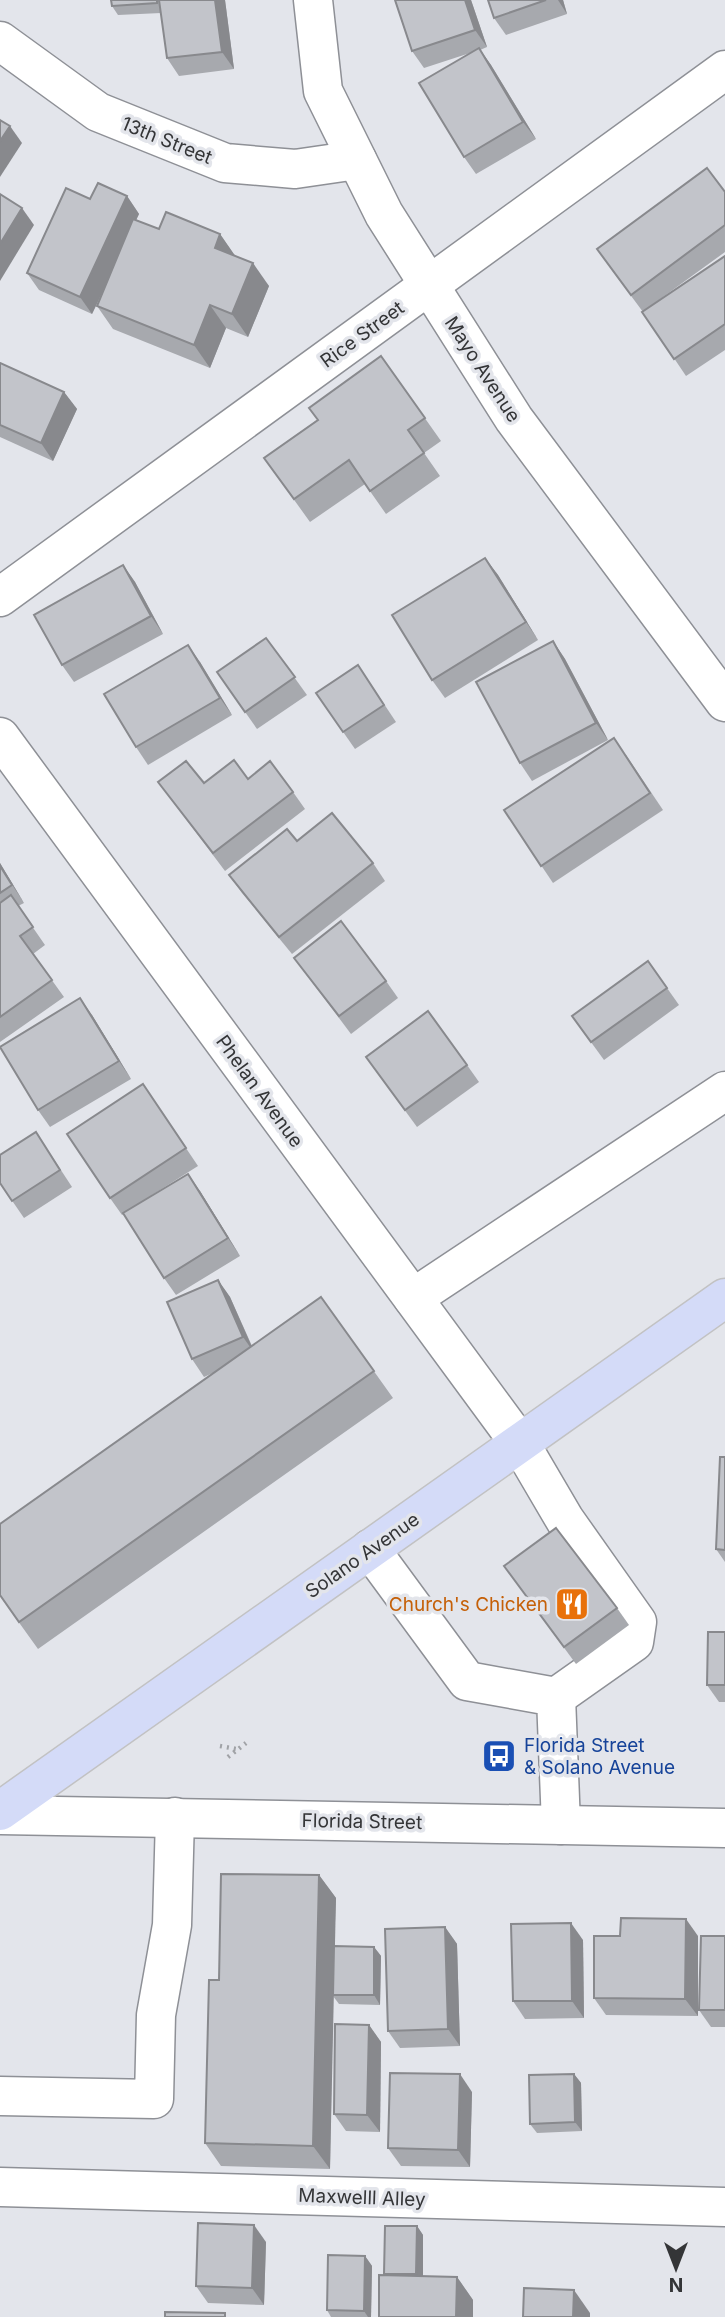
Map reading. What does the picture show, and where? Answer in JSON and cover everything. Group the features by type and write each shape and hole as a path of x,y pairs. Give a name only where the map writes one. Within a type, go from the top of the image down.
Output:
{"main road":[{"name":"Solano Avenue","path":"0,1813 725,1298"}],"street":[{"name":"Mayo Avenue","path":"313,0 323,91 384,214 514,419 725,702"},
{"name":"13th Street","path":"0,41 98,112 225,163 295,169 357,160"},
{"name":"Rice Street","path":"0,597 725,70"},
{"name":"Phelan Avenue","path":"0,737 521,1445 565,1520 637,1622 634,1642 556,1697"},
{"path":"413,1298 725,1091"},
{"path":"370,1549 467,1681 556,1697 561,1825"},
{"name":"Florida Street","path":"0,1813 725,1828"},
{"path":"0,2096 154,2099 156,2015 172,1925 175,1817"},
{"name":"Maxwelll Alley","path":"0,2187 725,2207"}],"path":[{"path":"228,1757 246,1743"},
{"path":"220,1746 237,1749"}],"building":[{"path":"111,0 157,0 157,3 112,6"},
{"path":"159,0 215,0 222,52 167,58"},
{"path":"395,0 465,0 475,30 412,51"},
{"path":"488,0 546,0 494,18"},
{"path":"479,48 523,122 464,157 419,83"},
{"path":"0,120 10,126 0,141"},
{"path":"707,168 725,192 725,225 631,295 597,249"},
{"path":"98,183 127,196 80,297 27,273 66,188 90,199"},
{"path":"0,194 22,208 0,244"},
{"path":"166,212 220,234 215,248 253,263 232,314 210,305 194,345 97,306 133,219 159,229"},
{"path":"725,256 725,324 674,359 642,312"},
{"path":"381,356 425,418 408,430 424,453 370,491 349,460 294,499 264,458 318,420 309,408"},
{"path":"0,363 64,392 41,443 0,425"},
{"path":"485,558 526,622 432,680 392,615"},
{"path":"123,565 151,616 62,665 34,615"},
{"path":"266,638 295,677 245,712 217,672"},
{"path":"553,641 596,723 520,763 476,682"},
{"path":"188,645 220,698 136,747 104,694"},
{"path":"358,665 384,705 343,732 316,693"},
{"path":"614,738 650,793 541,866 504,810"},
{"path":"234,760 248,779 270,761 293,792 213,853 158,782 186,761 204,783"},
{"path":"332,813 373,863 279,937 229,875 287,829 297,841"},
{"path":"0,866 12,885 0,893"},
{"path":"11,895 33,927 20,936 52,980 0,1017 0,903"},
{"path":"341,921 386,981 339,1016 294,958"},
{"path":"648,961 667,988 591,1042 572,1016"},
{"path":"80,998 119,1061 38,1110 0,1047"},
{"path":"428,1011 467,1065 405,1110 366,1057"},
{"path":"143,1084 186,1148 110,1198 67,1134"},
{"path":"36,1132 60,1170 12,1201 0,1183 0,1155"},
{"path":"188,1174 228,1238 164,1278 123,1213"},
{"path":"218,1280 243,1337 192,1359 167,1302"},
{"path":"321,1297 374,1371 19,1622 0,1595 0,1524"},
{"path":"720,1457 725,1457 725,1550 716,1549"},
{"name":"Church's Chicken","path":"556,1528 617,1608 564,1647 504,1566"},
{"path":"708,1632 725,1632 725,1685 707,1685"},
{"path":"221,1874 319,1875 313,2146 205,2143 209,1980 219,1980"},
{"path":"621,1918 686,1919 685,1999 594,1998 594,1936 620,1936"},
{"path":"571,1923 572,2001 513,2001 511,1924"},
{"path":"445,1927 448,2029 388,2031 385,1929"},
{"path":"701,1936 725,1936 725,2010 699,2010"},
{"path":"334,1946 374,1947 374,1995 333,1995"},
{"path":"335,2024 369,2025 367,2115 334,2114"},
{"path":"390,2073 460,2074 458,2150 388,2148"},
{"path":"574,2074 575,2122 530,2124 529,2075"},
{"path":"198,2223 254,2225 252,2288 196,2286"},
{"path":"385,2226 417,2226 416,2274 384,2274"},
{"path":"328,2255 365,2256 364,2311 327,2310"},
{"path":"379,2275 457,2277 456,2317 379,2317"},
{"path":"524,2288 574,2290 573,2317 523,2317"},
{"path":"165,2312 225,2313 225,2317 165,2317"}],"place":[{"name":"Church's Chicken","path":"572,1604"},
{"name":"Florida Street & Solano Avenue","path":"499,1756"}]}
